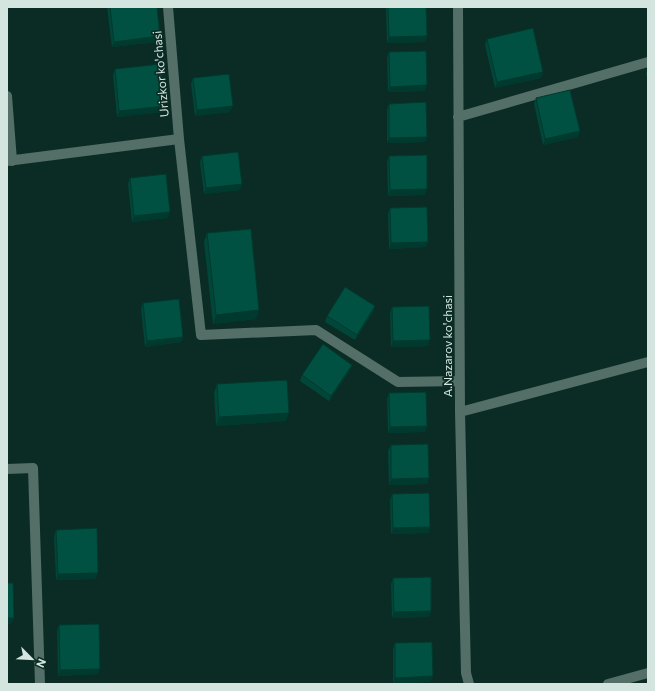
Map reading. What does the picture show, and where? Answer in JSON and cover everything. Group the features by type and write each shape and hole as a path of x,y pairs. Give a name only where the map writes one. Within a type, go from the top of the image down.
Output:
{"street":[{"name":"Urizkor ko'chasi","path":"168,7 179,139 201,335 316,330 398,382 460,381"},
{"name":"A.Nazarov ko'chasi","path":"458,7 460,412 466,673 469,684"},
{"path":"458,117 648,62"},
{"path":"7,96 10,161 179,139"},
{"path":"460,412 648,362"},
{"path":"7,469 33,468 40,684"},
{"path":"608,684 648,673"}],"building":[{"path":"110,7 157,7 160,36 114,42"},
{"path":"388,7 426,7 427,36 389,37"},
{"path":"533,28 543,72 497,82 487,39"},
{"path":"426,51 427,85 390,87 389,52"},
{"path":"161,64 165,106 119,111 115,69"},
{"path":"229,74 233,106 197,110 193,78"},
{"path":"570,90 580,131 545,139 536,98"},
{"path":"426,102 427,137 389,138 389,104"},
{"path":"238,152 242,184 206,188 202,156"},
{"path":"427,155 427,189 390,190 389,156"},
{"path":"166,174 170,212 134,216 130,178"},
{"path":"427,207 428,242 391,243 390,208"},
{"path":"251,229 259,310 216,315 207,233"},
{"path":"345,287 375,306 357,335 327,316"},
{"path":"179,299 183,337 147,341 143,303"},
{"path":"429,306 430,340 393,341 392,307"},
{"path":"323,344 352,365 331,396 302,375"},
{"path":"287,380 289,413 219,417 217,384"},
{"path":"426,392 427,426 390,427 389,393"},
{"path":"428,444 429,478 391,479 391,445"},
{"path":"429,493 430,527 393,528 392,494"},
{"path":"97,528 98,573 58,574 56,530"},
{"path":"431,577 431,611 394,612 393,578"},
{"path":"7,583 13,583 14,618 7,618"},
{"path":"99,624 100,669 60,670 59,625"},
{"path":"432,642 433,676 395,678 395,643"}]}
